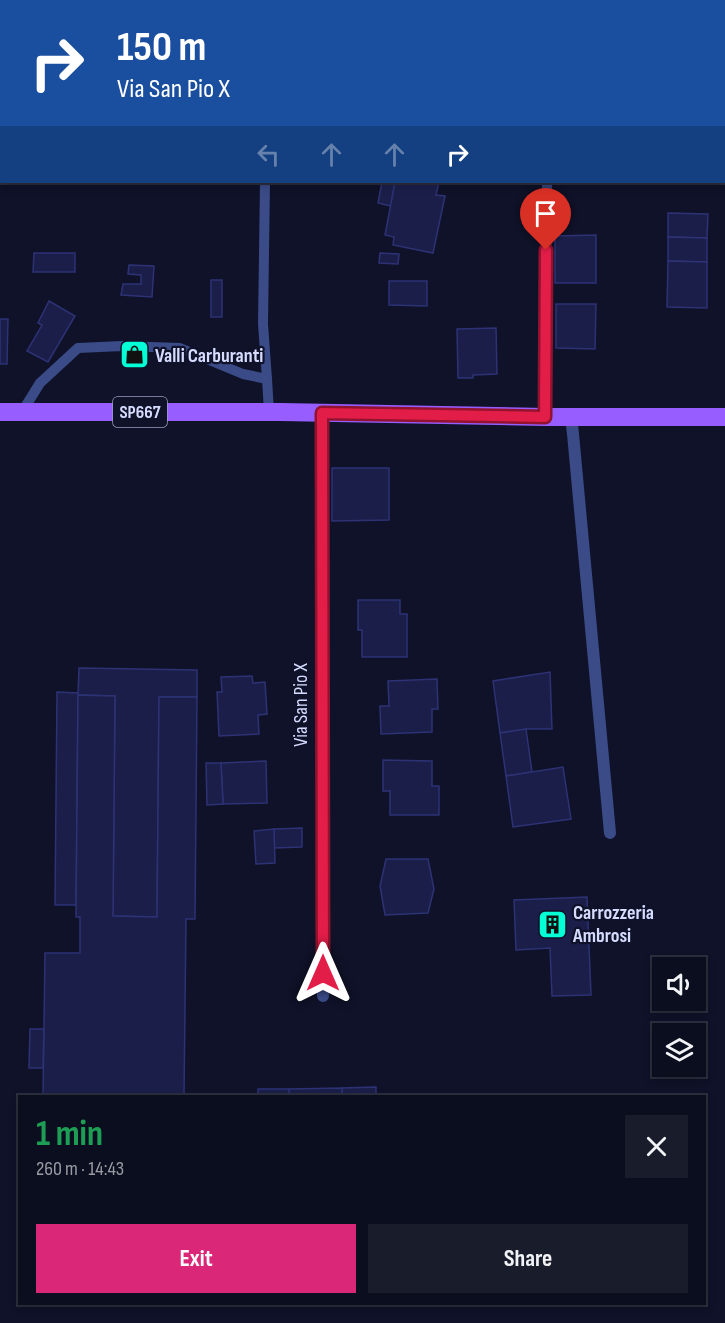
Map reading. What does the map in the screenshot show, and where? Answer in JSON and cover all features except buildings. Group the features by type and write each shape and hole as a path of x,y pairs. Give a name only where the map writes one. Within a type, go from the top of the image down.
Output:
{"main road":[{"name":"SP667","path":"0,412 275,412 545,417 725,417"}],"street":[{"name":"Via San Pio X","path":"322,413 323,996"},
{"path":"571,417 610,833"}],"lane":[{"path":"265,183 263,324 267,380 275,412"},
{"path":"545,417 547,183"},
{"path":"22,412 40,383 78,348 122,346 180,348 243,374 267,380"}],"place":[{"name":"Valli Carburanti","path":"134,355"},
{"name":"Carrozzeria Ambrosi","path":"552,924"}],"route":[{"path":"323,973 322,413 545,417 546,250"}]}
